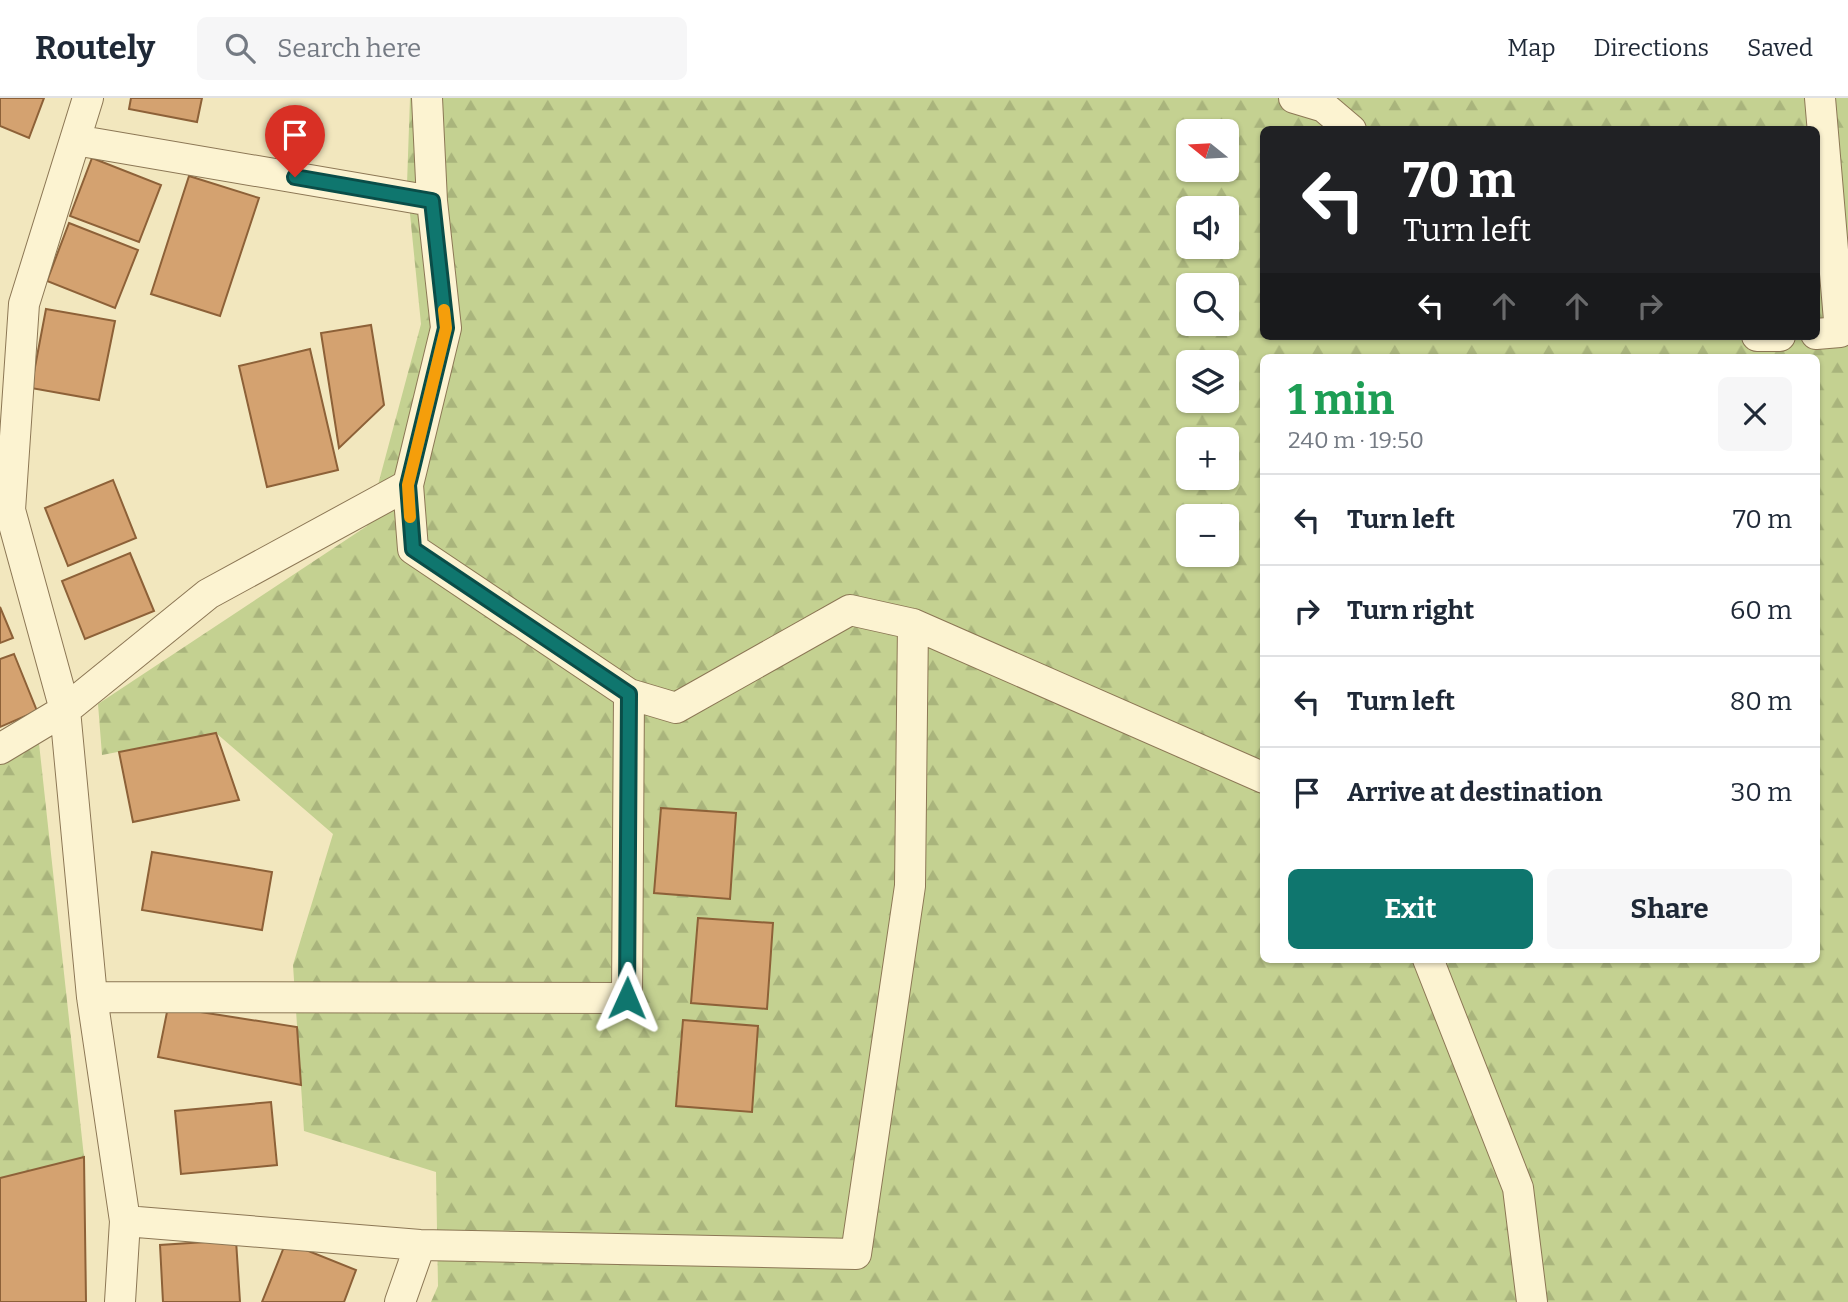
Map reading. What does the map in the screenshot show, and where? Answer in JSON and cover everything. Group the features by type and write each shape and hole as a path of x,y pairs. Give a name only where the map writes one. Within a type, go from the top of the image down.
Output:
{"street":[{"path":"88,98 24,304 10,510 65,710 92,997 125,1222 120,1302"},
{"path":"426,98 432,201 446,328 408,485 413,549 629,694 676,708 850,610 913,624 1260,777"},
{"path":"1294,98 1324,107 1346,126"},
{"path":"1820,98 1835,339"},
{"path":"75,141 432,201"},
{"path":"0,749 65,710 208,594 408,485"},
{"path":"125,1222 420,1245 856,1254 910,886 913,624"},
{"path":"92,997 627,998 629,694"},
{"path":"1430,963 1518,1188 1532,1302"},
{"path":"400,1302 420,1245"}],"green space":[{"path":"410,98 1848,98 1848,1302 431,1302 438,1286 436,1172 304,1131 293,965 333,834 216,733 102,755 98,704 367,526 421,324 407,184"},
{"path":"38,734 84,1157 0,1178 0,758"}],"building":[{"path":"0,98 44,98 29,138 0,126"},
{"path":"131,98 202,98 197,122 129,109"},
{"path":"92,158 161,185 139,242 70,216"},
{"path":"189,176 259,198 220,316 151,294"},
{"path":"69,223 138,250 115,308 47,281"},
{"path":"46,309 115,321 99,400 31,388"},
{"path":"371,325 384,405 339,448 321,333"},
{"path":"310,349 338,470 267,487 239,366"},
{"path":"113,480 136,538 68,566 45,508"},
{"path":"130,553 154,611 85,639 62,581"},
{"path":"0,607 13,638 0,643"},
{"path":"14,654 37,711 0,727 0,659"},
{"path":"216,733 239,800 133,822 119,752"},
{"path":"661,808 736,813 730,899 654,893"},
{"path":"152,852 272,872 262,930 142,910"},
{"path":"698,918 773,923 767,1009 691,1003"},
{"path":"168,1007 297,1027 301,1085 158,1057"},
{"path":"683,1020 758,1026 752,1112 676,1106"},
{"path":"271,1102 277,1165 181,1174 175,1111"},
{"path":"84,1157 86,1302 0,1302 0,1178"},
{"path":"236,1240 240,1302 163,1302 160,1245"},
{"path":"286,1242 356,1270 344,1302 262,1302"}],"slow traffic":[{"path":"410,517 408,485 446,328 444,310"}],"route":[{"path":"295,177 432,201 446,328 408,485 413,549 629,694 627,998"}]}
